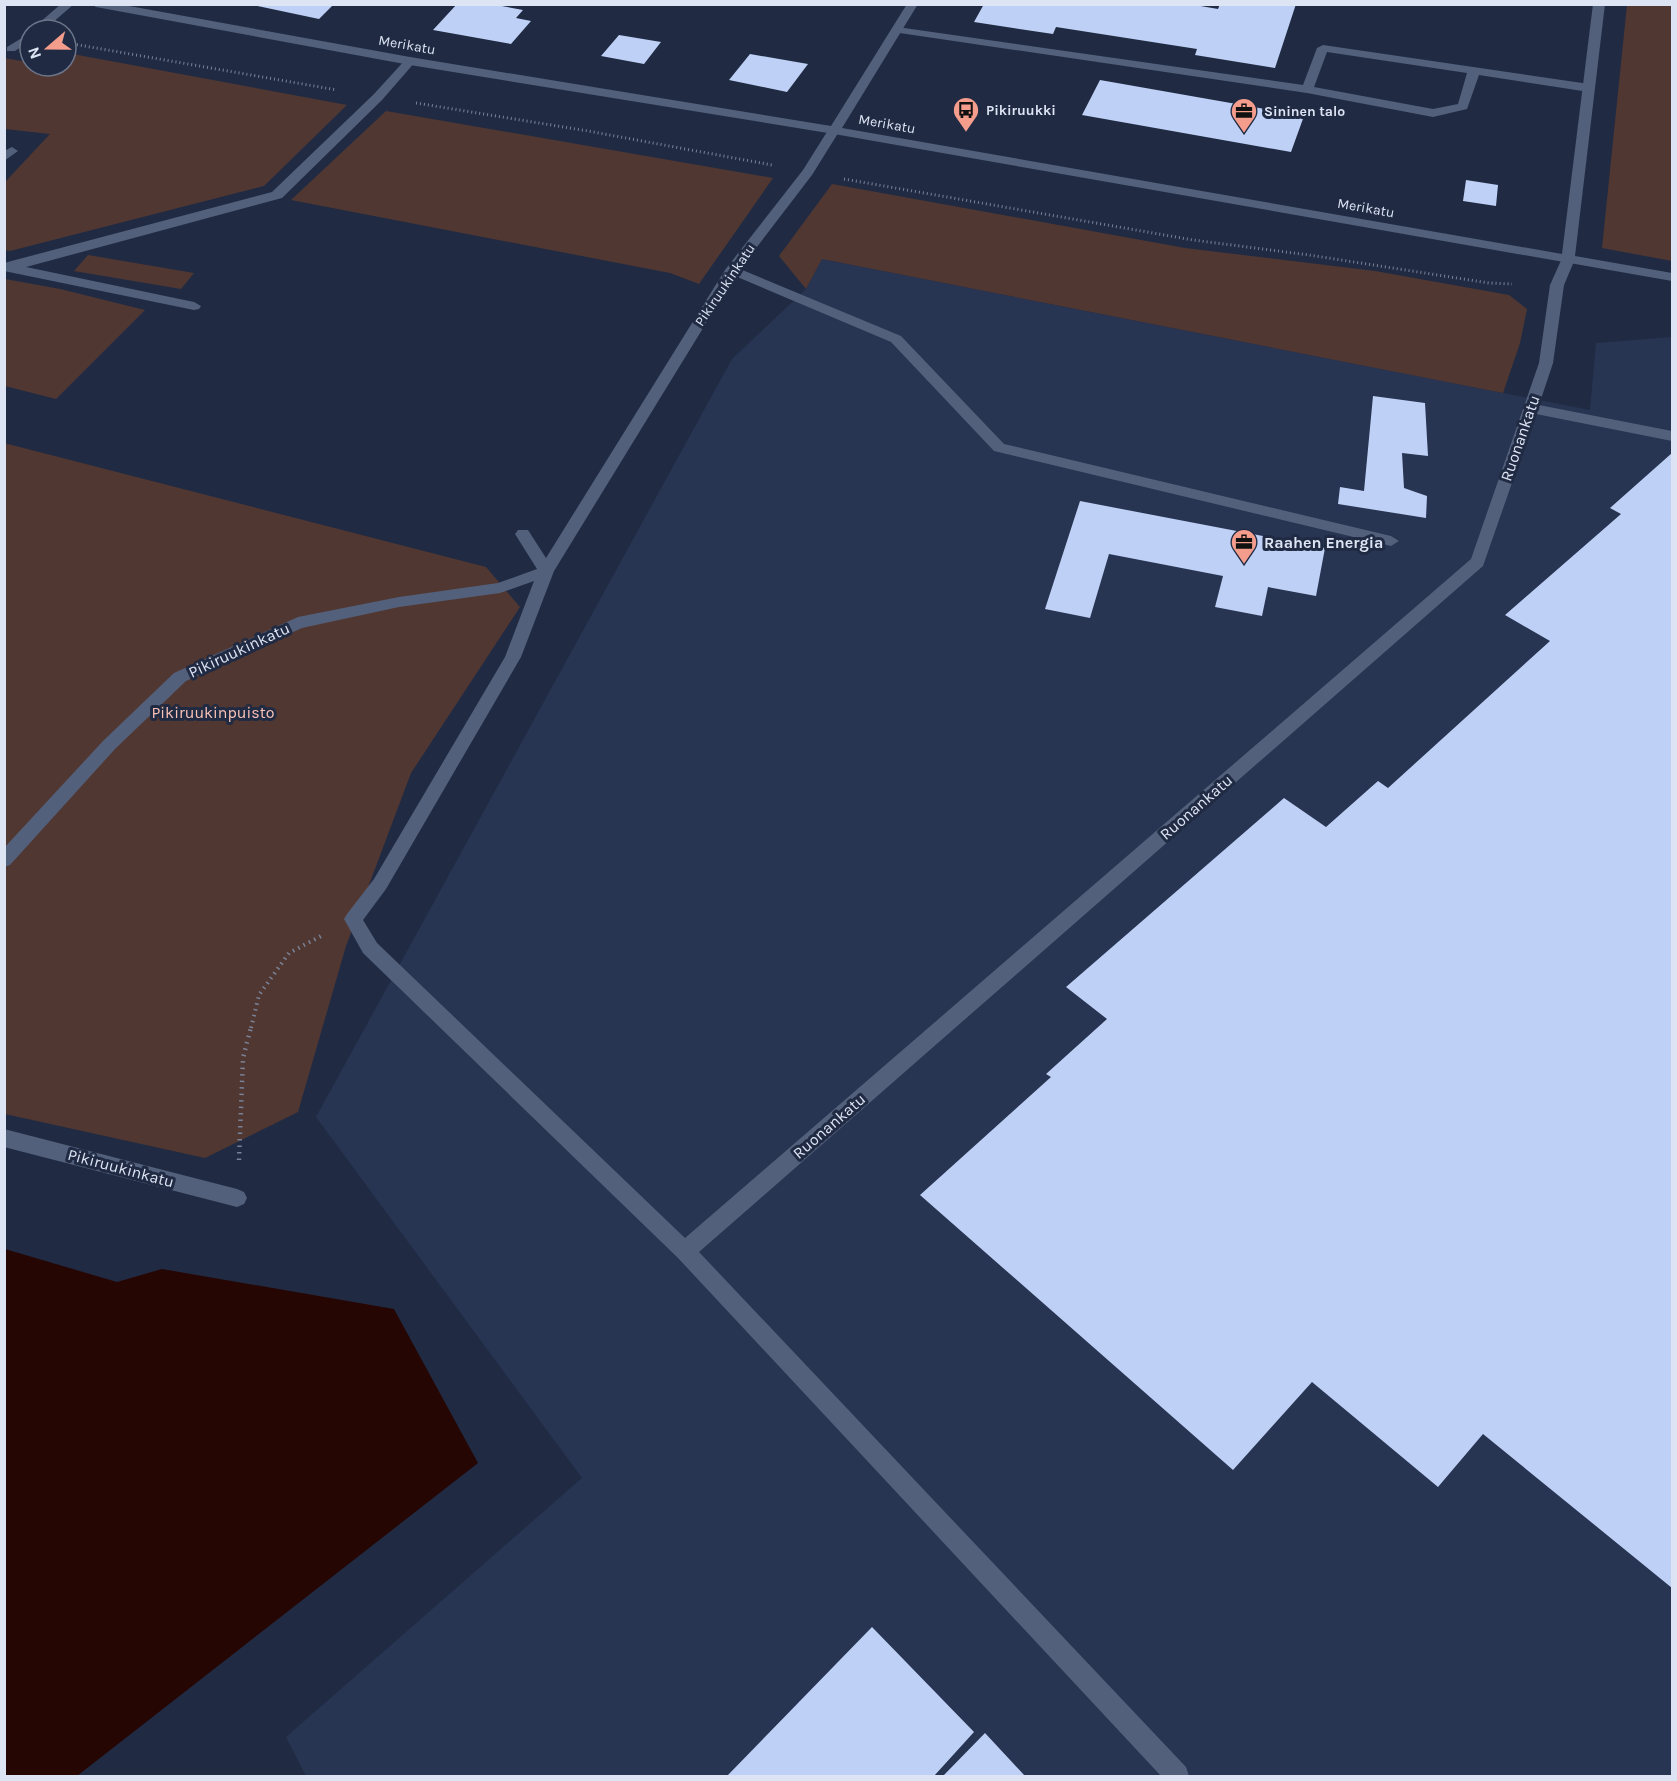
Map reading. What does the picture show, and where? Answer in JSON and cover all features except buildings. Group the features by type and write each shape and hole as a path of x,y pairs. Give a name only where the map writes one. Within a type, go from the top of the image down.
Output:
{"street":[{"path":"52,18 69,4"},
{"name":"Pikiruukinkatu","path":"353,919 380,884 513,657 546,571 732,270 808,172 913,4"},
{"name":"Ruonankatu","path":"685,1251 1478,562 1546,363 1557,285 1568,259 1599,4"},
{"name":"Merikatu","path":"104,5 410,61 834,130 1672,277"},
{"path":"897,30 1307,89 1433,113 1462,106 1474,72"},
{"path":"11,50 18,45"},
{"path":"1307,89 1323,48 1589,88"},
{"path":"7,267 173,227 277,195 378,97 410,61"},
{"path":"7,267 194,306"},
{"path":"732,270 896,339 999,448 1390,541"},
{"path":"1531,408 1672,436"},
{"path":"523,534 546,571"},
{"name":"Pikiruukinkatu","path":"4,860 109,745 180,677 298,623 399,603 500,588 546,571"},
{"path":"353,919 370,948 685,1251 1177,1776"},
{"name":"Pikiruukinkatu","path":"4,1138 237,1198"}],"path":[{"path":"78,45 588,131 1193,240 1310,255 1489,283 1557,285"},
{"path":"237,1198 243,1058 259,995 290,953 353,919"}],"shaded area":[{"path":"822,259 1590,410 1596,343 1672,337 1672,1776 306,1776 286,1737 582,1478 316,1117 732,359 806,289"},
{"path":"5,1249 117,1282 162,1269 394,1309 478,1463 77,1776 5,1776"}],"green space":[{"path":"1627,5 1672,5 1672,261 1602,248"},
{"path":"78,55 347,105 264,186 10,251 5,250 5,182 50,134 5,129 5,58 18,60 18,78 78,78"},
{"path":"386,111 773,178 699,284 670,273 291,200"},
{"path":"832,184 1185,248 1375,271 1509,295 1527,309 1520,343 1503,393 822,259 806,289 779,256"},
{"path":"88,255 194,273 181,289 74,271"},
{"path":"5,279 60,289 145,310 56,399 5,386"},
{"name":"Pikiruukinpuisto","path":"4,443 486,567 520,607 411,773 346,946 298,1112 205,1158 5,1114"}],"place":[{"name":"Pikiruukki","path":"966,133"},
{"name":"Sininen talo","path":"1244,134"},
{"name":"Raahen Energia","path":"1244,565"}]}
